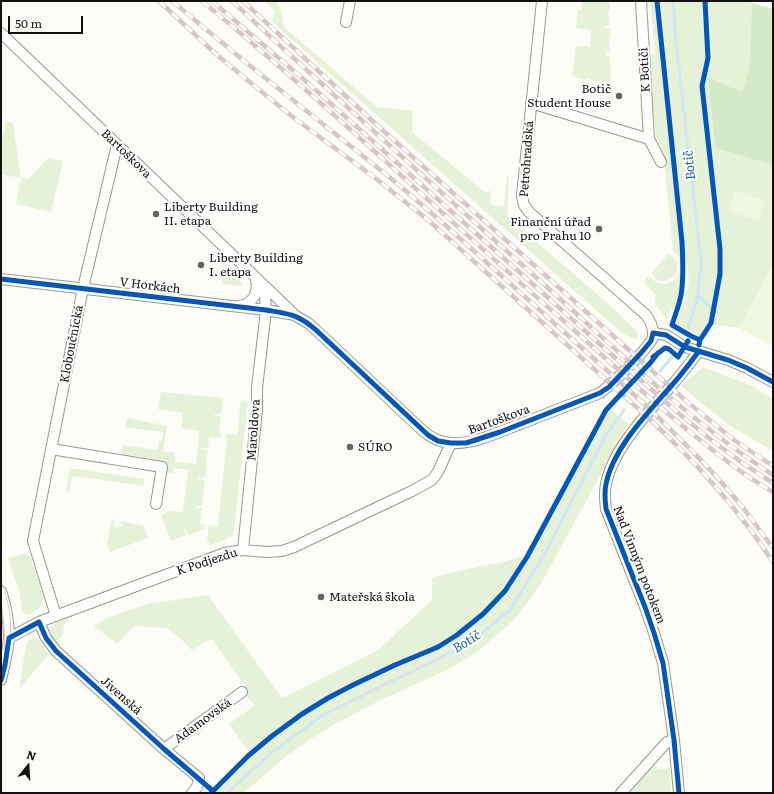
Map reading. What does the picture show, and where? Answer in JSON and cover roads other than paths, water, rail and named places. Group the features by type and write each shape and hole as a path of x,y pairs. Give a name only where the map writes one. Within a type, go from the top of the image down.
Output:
{"street":[{"path":"346,22 350,1"},
{"name":"Petrohradská","path":"542,1 522,195 524,205 529,212 645,314 651,324 653,333"},
{"name":"K Botiči","path":"641,1 649,139 661,162"},
{"name":"Bartoškova","path":"1,33 296,316 316,330 428,435 438,441 466,443 500,432 600,393 609,387 641,353 651,341 653,333"},
{"path":"532,103 649,139"},
{"name":"Kloboučnická","path":"56,616 33,541 83,288 117,145"},
{"path":"236,306 246,304 256,294 256,281 252,274"},
{"name":"Bartoškova","path":"252,274 260,284 265,296 266,310"},
{"name":"V Horkách","path":"1,279 236,306 296,316"},
{"name":"Maroldova","path":"243,550 257,409 257,388 266,310"},
{"path":"653,333 666,335 685,347 728,360 773,382"},
{"name":"Nad Vinným potokem","path":"679,793 674,740 663,663 646,606 606,509 605,485 619,451 643,418 674,383 699,351"},
{"name":"K Podjezdu","path":"9,638 39,622 225,554 243,550 267,552 282,551 294,547 432,480 438,472 451,443"},
{"path":"51,450 162,467 156,504"},
{"path":"1,591 6,610 9,638 1,680"},
{"name":"Jivenská","path":"39,622 46,638 56,651 198,778 197,787 192,793"},
{"name":"Adamovská","path":"164,749 242,692"},
{"path":"621,793 667,742 674,740"}],"waterway":[{"name":"Botič","path":"673,1 676,41 701,263 697,300 688,328"},
{"path":"698,295 711,309"},
{"name":"Botič","path":"660,371 672,357"},
{"name":"Botič","path":"227,793 276,749 325,714 470,643 510,610 545,553 606,435 624,410"}],"tram line":[{"path":"1,582 9,609 10,622 9,648 1,689"},
{"path":"1,604 4,627 4,650"}],"railway":[{"path":"159,1 217,55 251,83 294,118 374,177 428,220 643,413 696,465 713,484 744,522 773,562"},
{"path":"172,1 249,65 393,180 640,400 681,439 720,480 773,548"},
{"path":"202,1 340,120 658,405 730,464 773,492"},
{"path":"212,1 301,77 676,411 710,439 773,483"},
{"path":"232,1 629,362 713,433 773,475"},
{"path":"243,1 377,125 685,400 734,440 773,466"}],"place":[{"name":"Botič Student House","path":"619,96"},
{"name":"Liberty Building II. etapa","path":"156,214"},
{"name":"Finanční úřad pro Prahu 10","path":"599,229"},
{"name":"Liberty Building I. etapa","path":"201,265"},
{"name":"SÚRO","path":"350,447"},
{"name":"Mateřská škola","path":"321,597"}]}
